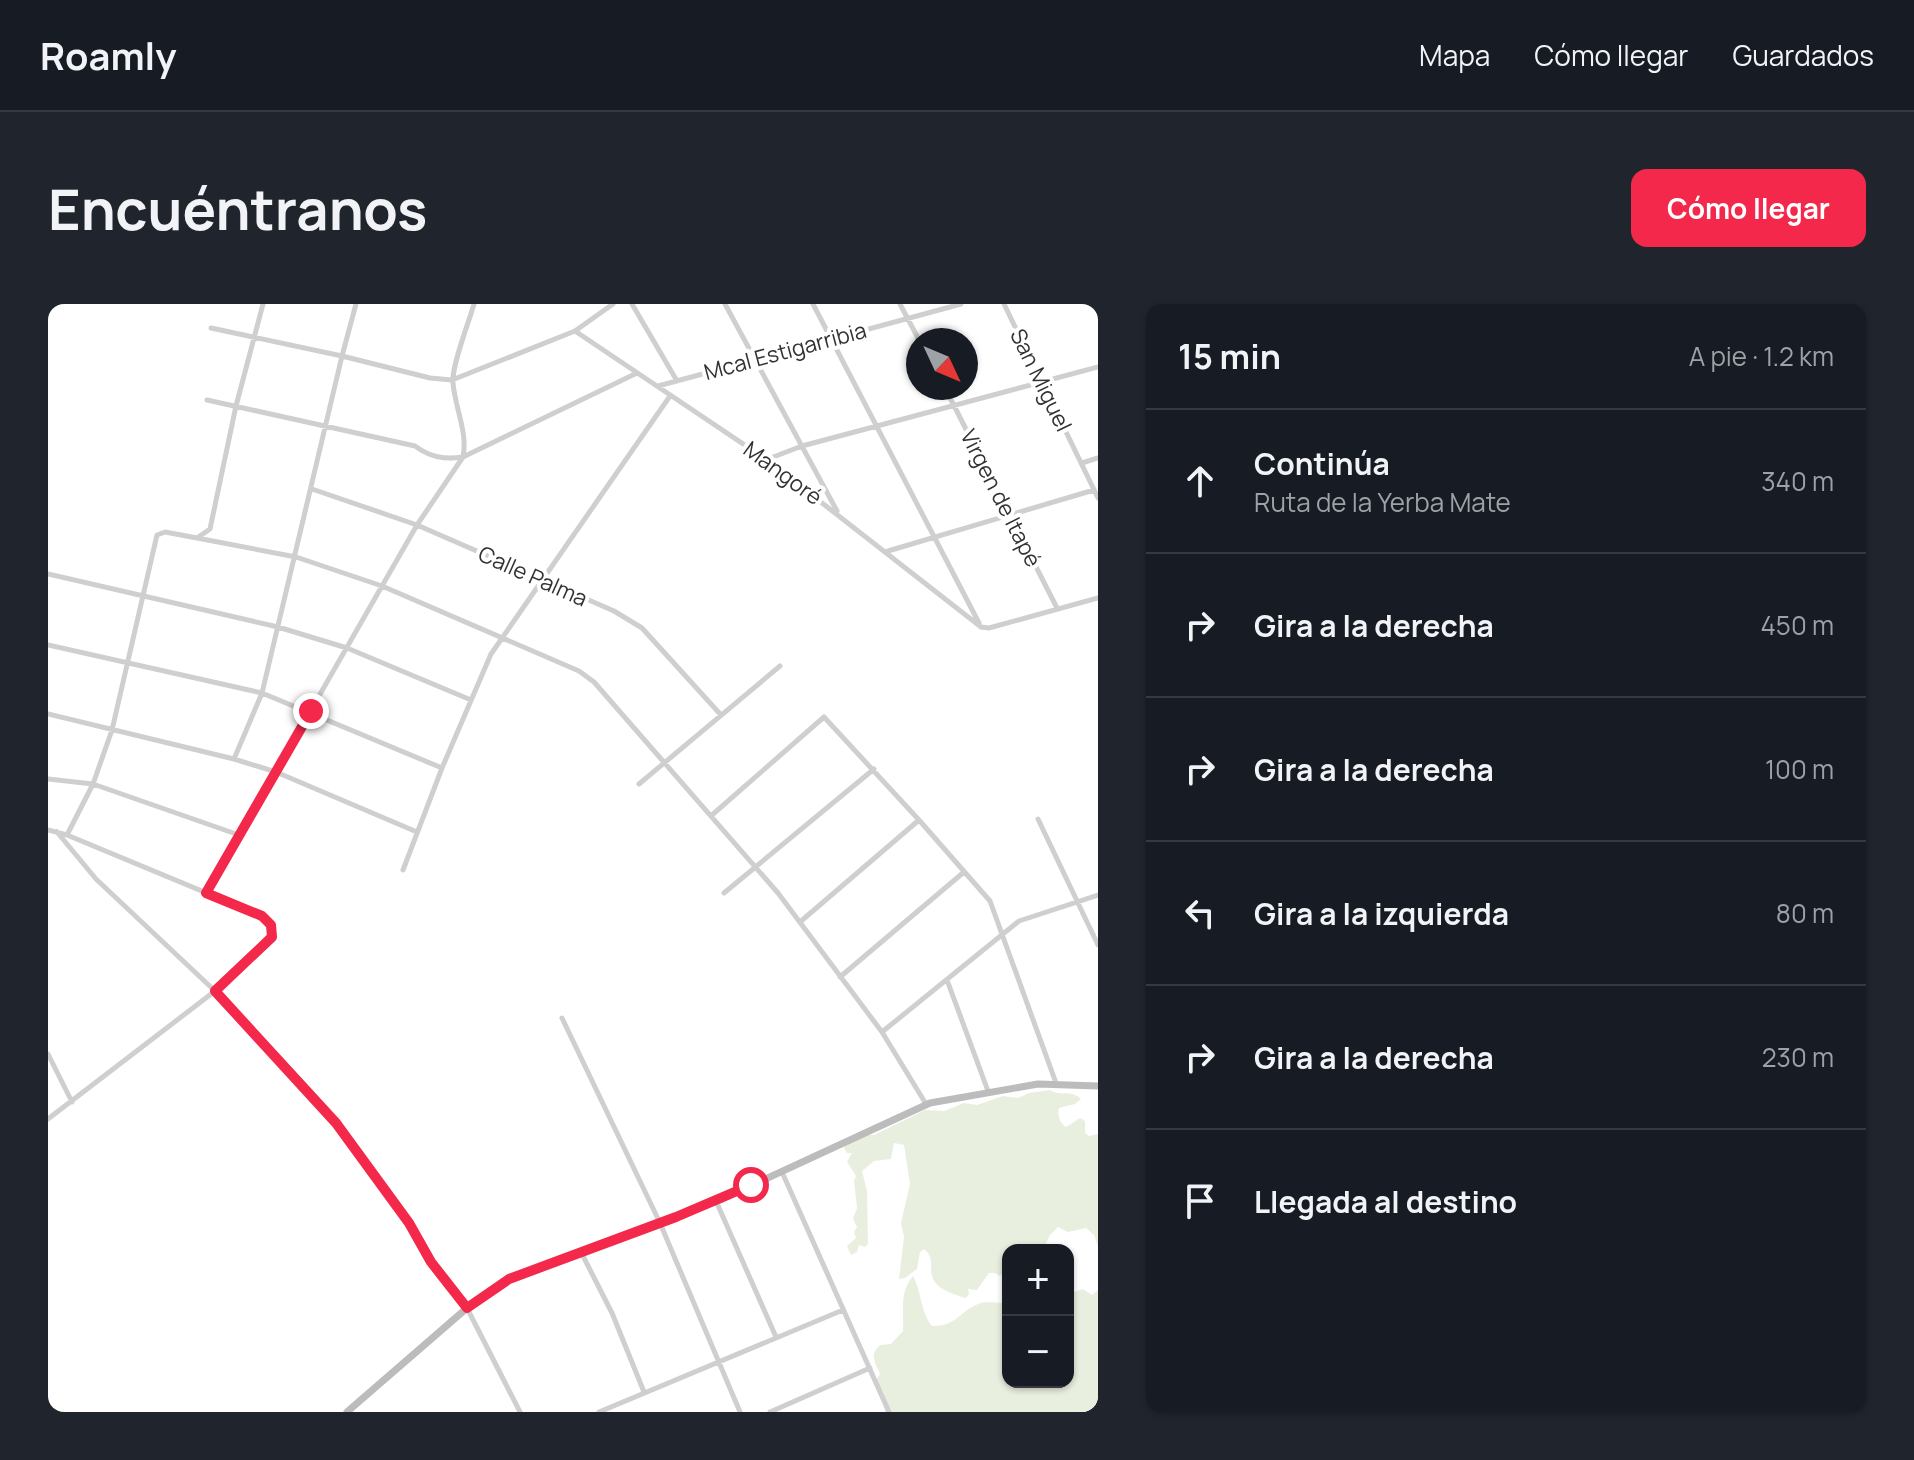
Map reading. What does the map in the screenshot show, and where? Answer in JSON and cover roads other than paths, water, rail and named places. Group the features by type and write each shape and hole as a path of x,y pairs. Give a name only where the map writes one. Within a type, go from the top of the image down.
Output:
{"main road":[{"path":"347,1412 500,1283 716,1201 926,1104 988,1091 1056,1083 1098,1086"}],"street":[{"path":"197,538 212,523 236,406 263,304"},
{"path":"234,759 262,693 356,304"},
{"path":"206,893 417,525 463,457 462,426 452,380 474,304"},
{"path":"211,328 430,378 452,380 575,331 613,304"},
{"path":"632,304 677,381"},
{"path":"725,304 839,514"},
{"path":"813,304 937,537 981,627 989,628 1098,598"},
{"path":"900,304 912,328"},
{"name":"Mcal Estigarribia","path":"657,387 961,304"},
{"name":"San Miguel","path":"1004,304 1098,498"},
{"name":"Mangoré","path":"575,331 767,460 981,627"},
{"path":"767,460 802,446 1098,367"},
{"path":"207,400 415,446 425,454 445,459 463,457 637,373"},
{"path":"403,870 491,654 670,396"},
{"name":"Virgen de Itapé","path":"952,400 1057,608"},
{"path":"1082,463 1098,458"},
{"name":"Calle Palma","path":"312,489 417,525 614,611 642,628 721,715"},
{"path":"887,552 1094,490"},
{"path":"67,835 93,784 112,730 130,663 157,535 165,532 296,557 382,586 579,671 594,682 712,815 800,922 882,1032 926,1104"},
{"path":"48,574 278,627 347,648 471,700"},
{"path":"48,645 262,693 442,768"},
{"path":"639,784 780,666"},
{"path":"48,714 276,772 417,832"},
{"path":"712,815 824,717 990,901 1056,1083"},
{"path":"724,893 874,769"},
{"path":"48,779 93,784 239,835"},
{"path":"1038,819 1098,945"},
{"path":"800,922 919,820"},
{"path":"48,830 67,835 262,916 271,925 272,937 215,991 48,1119"},
{"path":"57,831 96,879 215,991 336,1123 409,1223 431,1262 467,1308 520,1412"},
{"path":"840,977 964,872"},
{"path":"882,1032 1019,921 1098,895"},
{"path":"947,979 988,1091"},
{"path":"562,1018 660,1223 740,1412"},
{"path":"48,1054 72,1102"},
{"path":"782,1171 889,1412"},
{"path":"716,1201 776,1337"},
{"path":"581,1252 612,1313 644,1392"},
{"path":"599,1412 843,1310"},
{"path":"770,1412 870,1368"}]}
